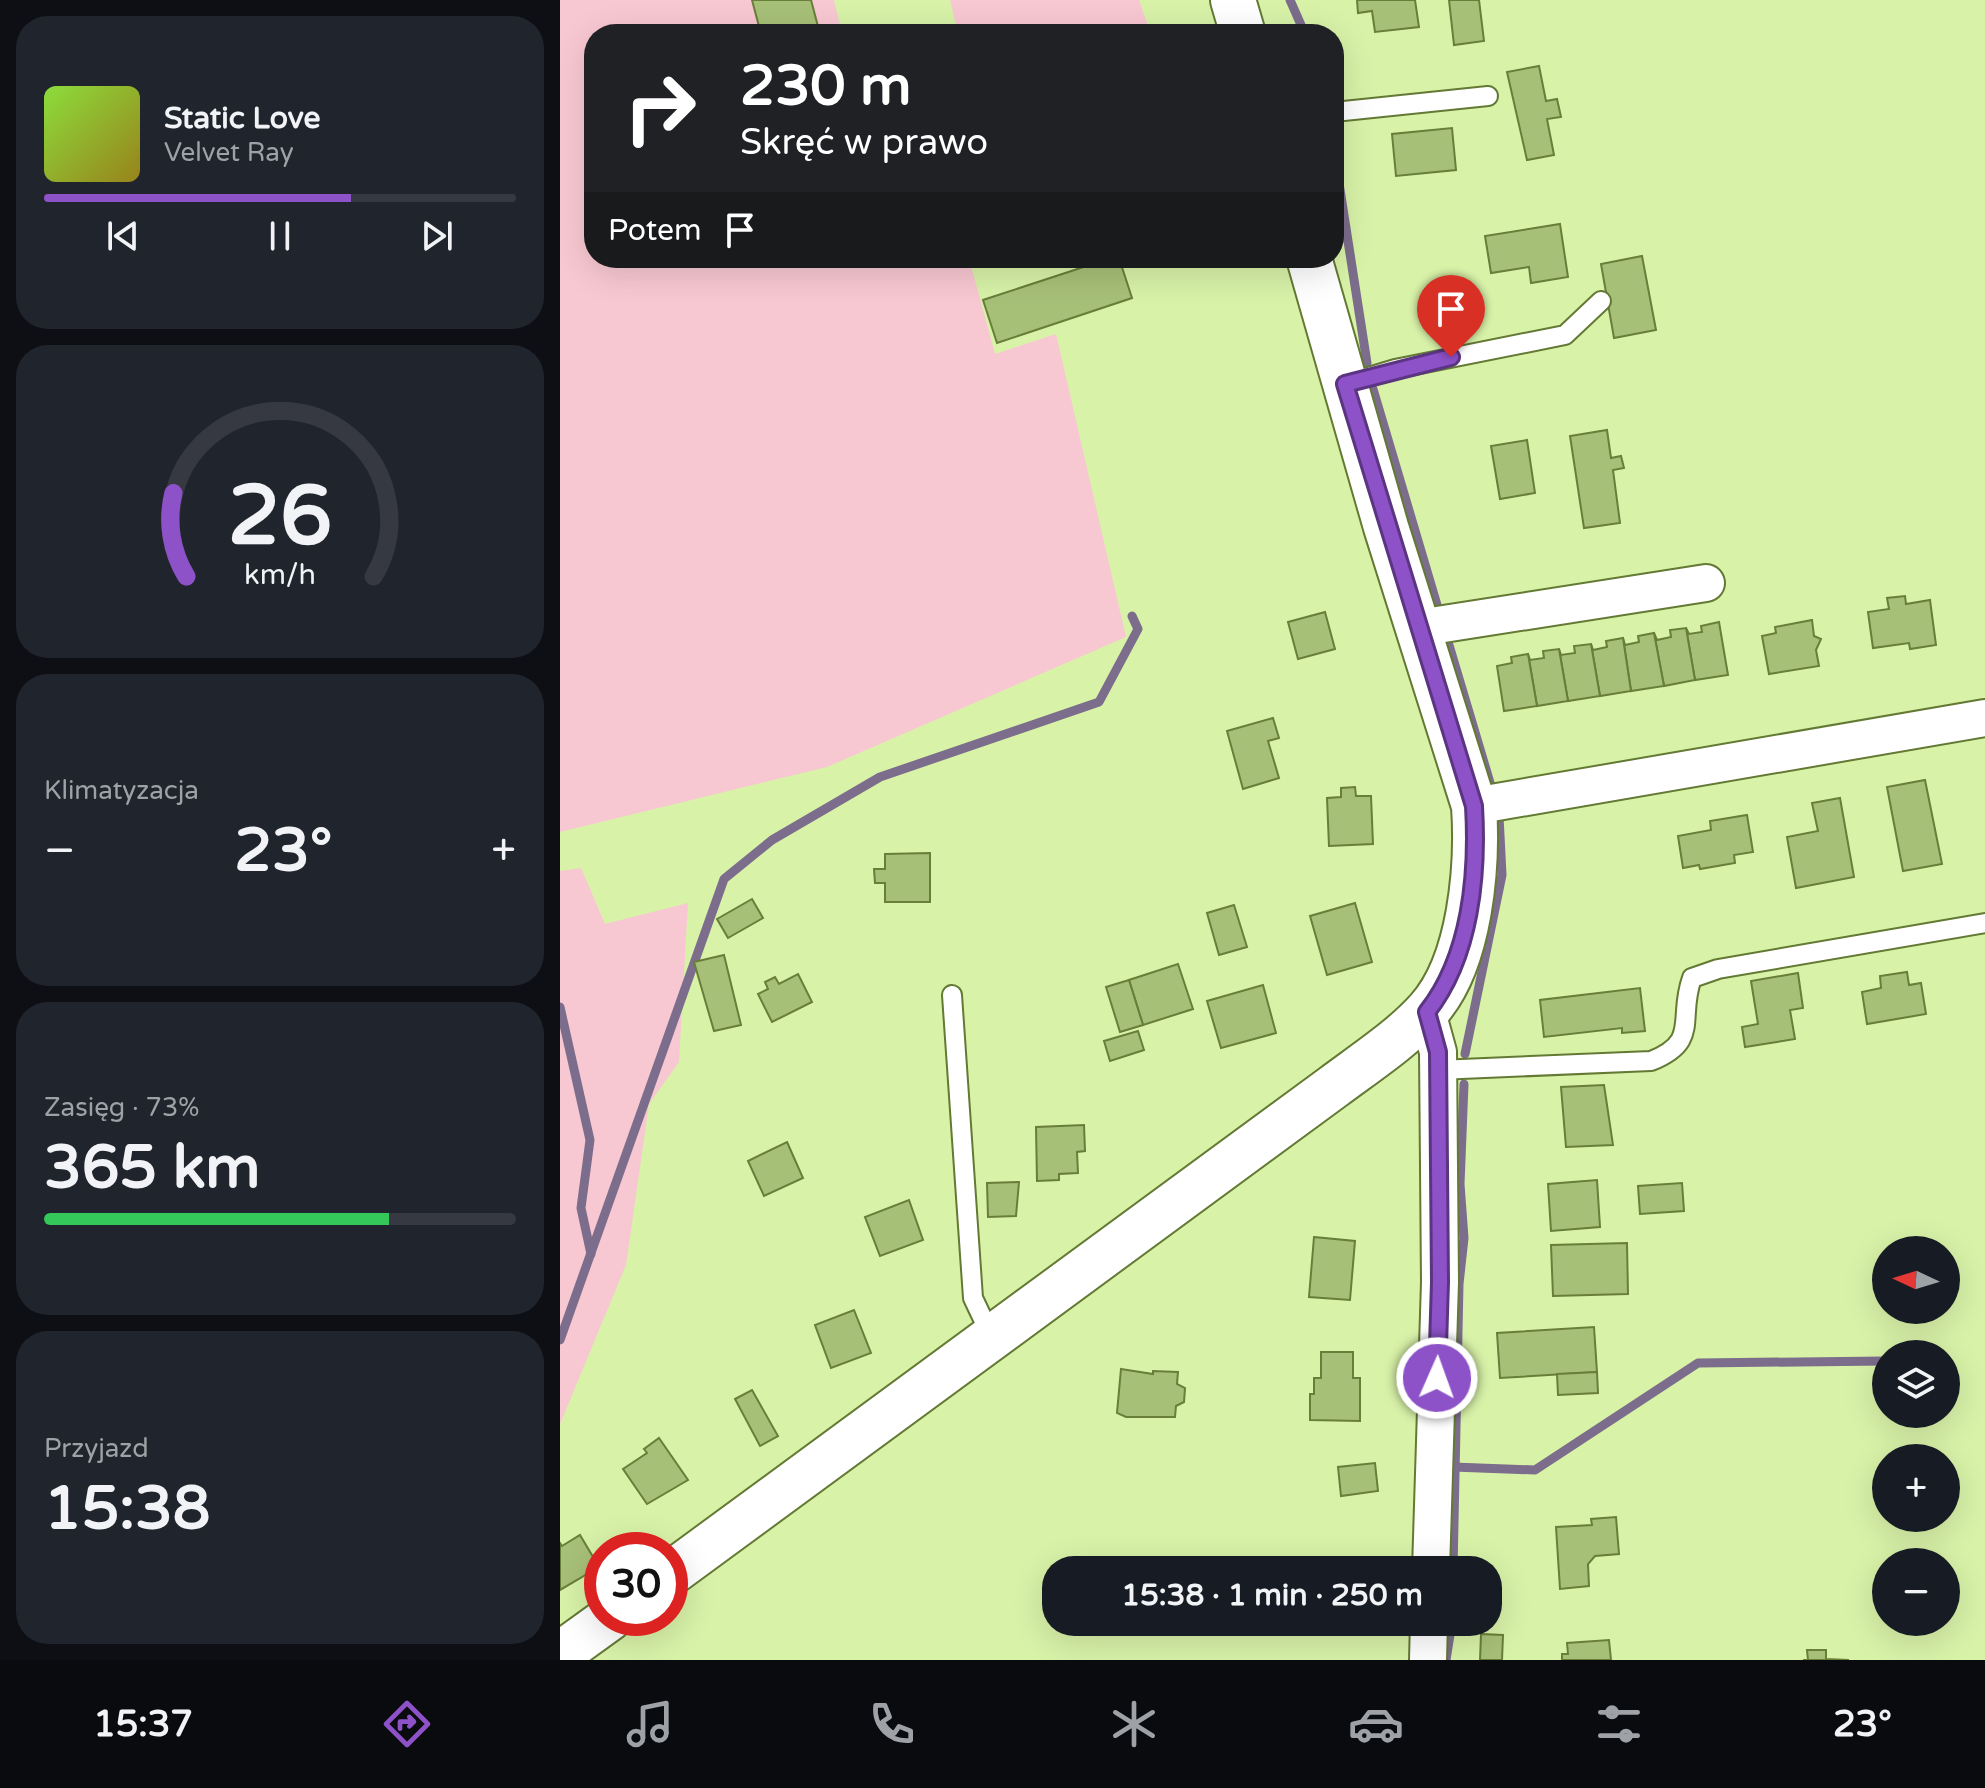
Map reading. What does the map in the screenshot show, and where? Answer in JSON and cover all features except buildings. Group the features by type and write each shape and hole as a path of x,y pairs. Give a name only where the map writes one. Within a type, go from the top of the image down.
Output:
{"street":[{"path":"1233,0 1240,24"},
{"path":"688,1561 1333,1087 1427,1012 1443,992 1465,928 1475,850 1474,806 1312,268"},
{"path":"1418,628 1706,583"},
{"path":"1474,806 1985,718"},
{"path":"1427,1012 1438,1052 1440,1282 1431,1556"},
{"path":"560,1654 585,1636"},
{"path":"1428,1660 1429,1636"}],"lane":[{"path":"1344,110 1488,96"},
{"path":"1345,384 1395,369 1565,335 1601,301"},
{"path":"1438,1070 1651,1061 1673,1052 1685,1034 1685,999 1692,978 1718,969 1985,923"},
{"path":"952,995 973,1298 991,1336"}],"shaded area":[{"path":"560,0 834,0 840,24 584,24 584,268 972,268 995,354 1056,334 1126,637 827,767 560,832"},
{"path":"950,0 1139,0 1147,24 956,24"},
{"path":"581,868 605,924 688,903 679,1062 649,1104 626,1265 560,1424 560,871"}],"waterway":[{"path":"1290,0 1301,24"},
{"path":"1344,215 1367,363"},
{"path":"1373,389 1440,615"},
{"path":"560,1340 724,879 772,840 880,777 1099,702 1138,629 1132,616"},
{"path":"1449,645 1491,786"},
{"path":"1465,1054 1502,875 1499,816"},
{"path":"560,1007 590,1140 581,1208 591,1254"},
{"path":"1453,1556 1459,1284 1464,1238 1460,1184 1464,1084"},
{"path":"1453,1467 1535,1470 1698,1363 1872,1361"},
{"path":"1446,1660 1450,1636"}],"route":[{"path":"1437,1378 1440,1282 1438,1052 1427,1012 1443,992 1465,928 1476,837 1474,806 1386,527 1345,384 1451,357"}]}
